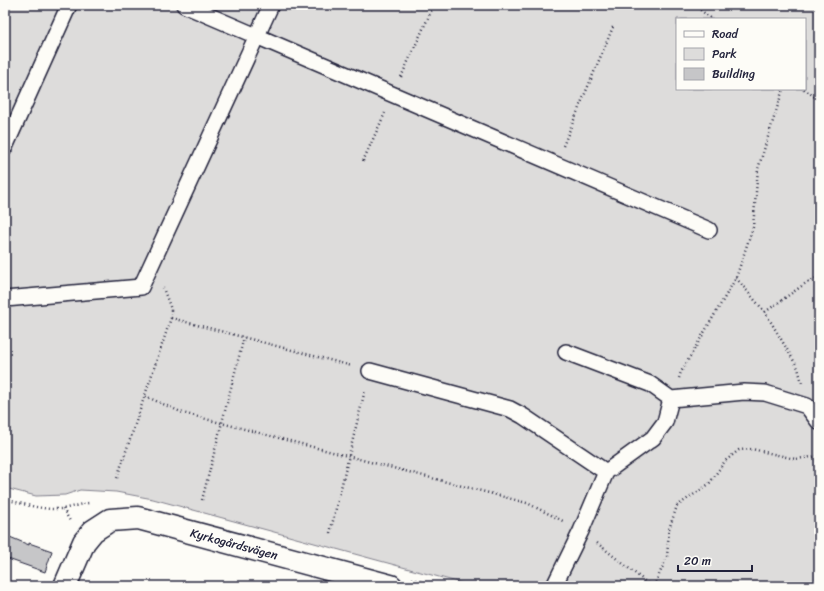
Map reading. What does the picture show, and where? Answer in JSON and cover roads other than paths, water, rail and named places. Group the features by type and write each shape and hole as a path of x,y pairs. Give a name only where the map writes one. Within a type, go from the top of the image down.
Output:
{"street":[{"name":"Kyrkogårdsvägen","path":"65,586 84,542 93,531 110,520 138,518 391,586"}],"lane":[{"path":"5,148 69,5"},
{"path":"184,5 709,230"},
{"path":"5,299 141,287 271,5"},
{"path":"566,352 650,384 671,399 744,392 765,393 807,406 819,422"},
{"path":"370,371 510,409 523,416 606,472"},
{"path":"554,586 581,530 606,472 653,438 665,422 671,399"}]}
